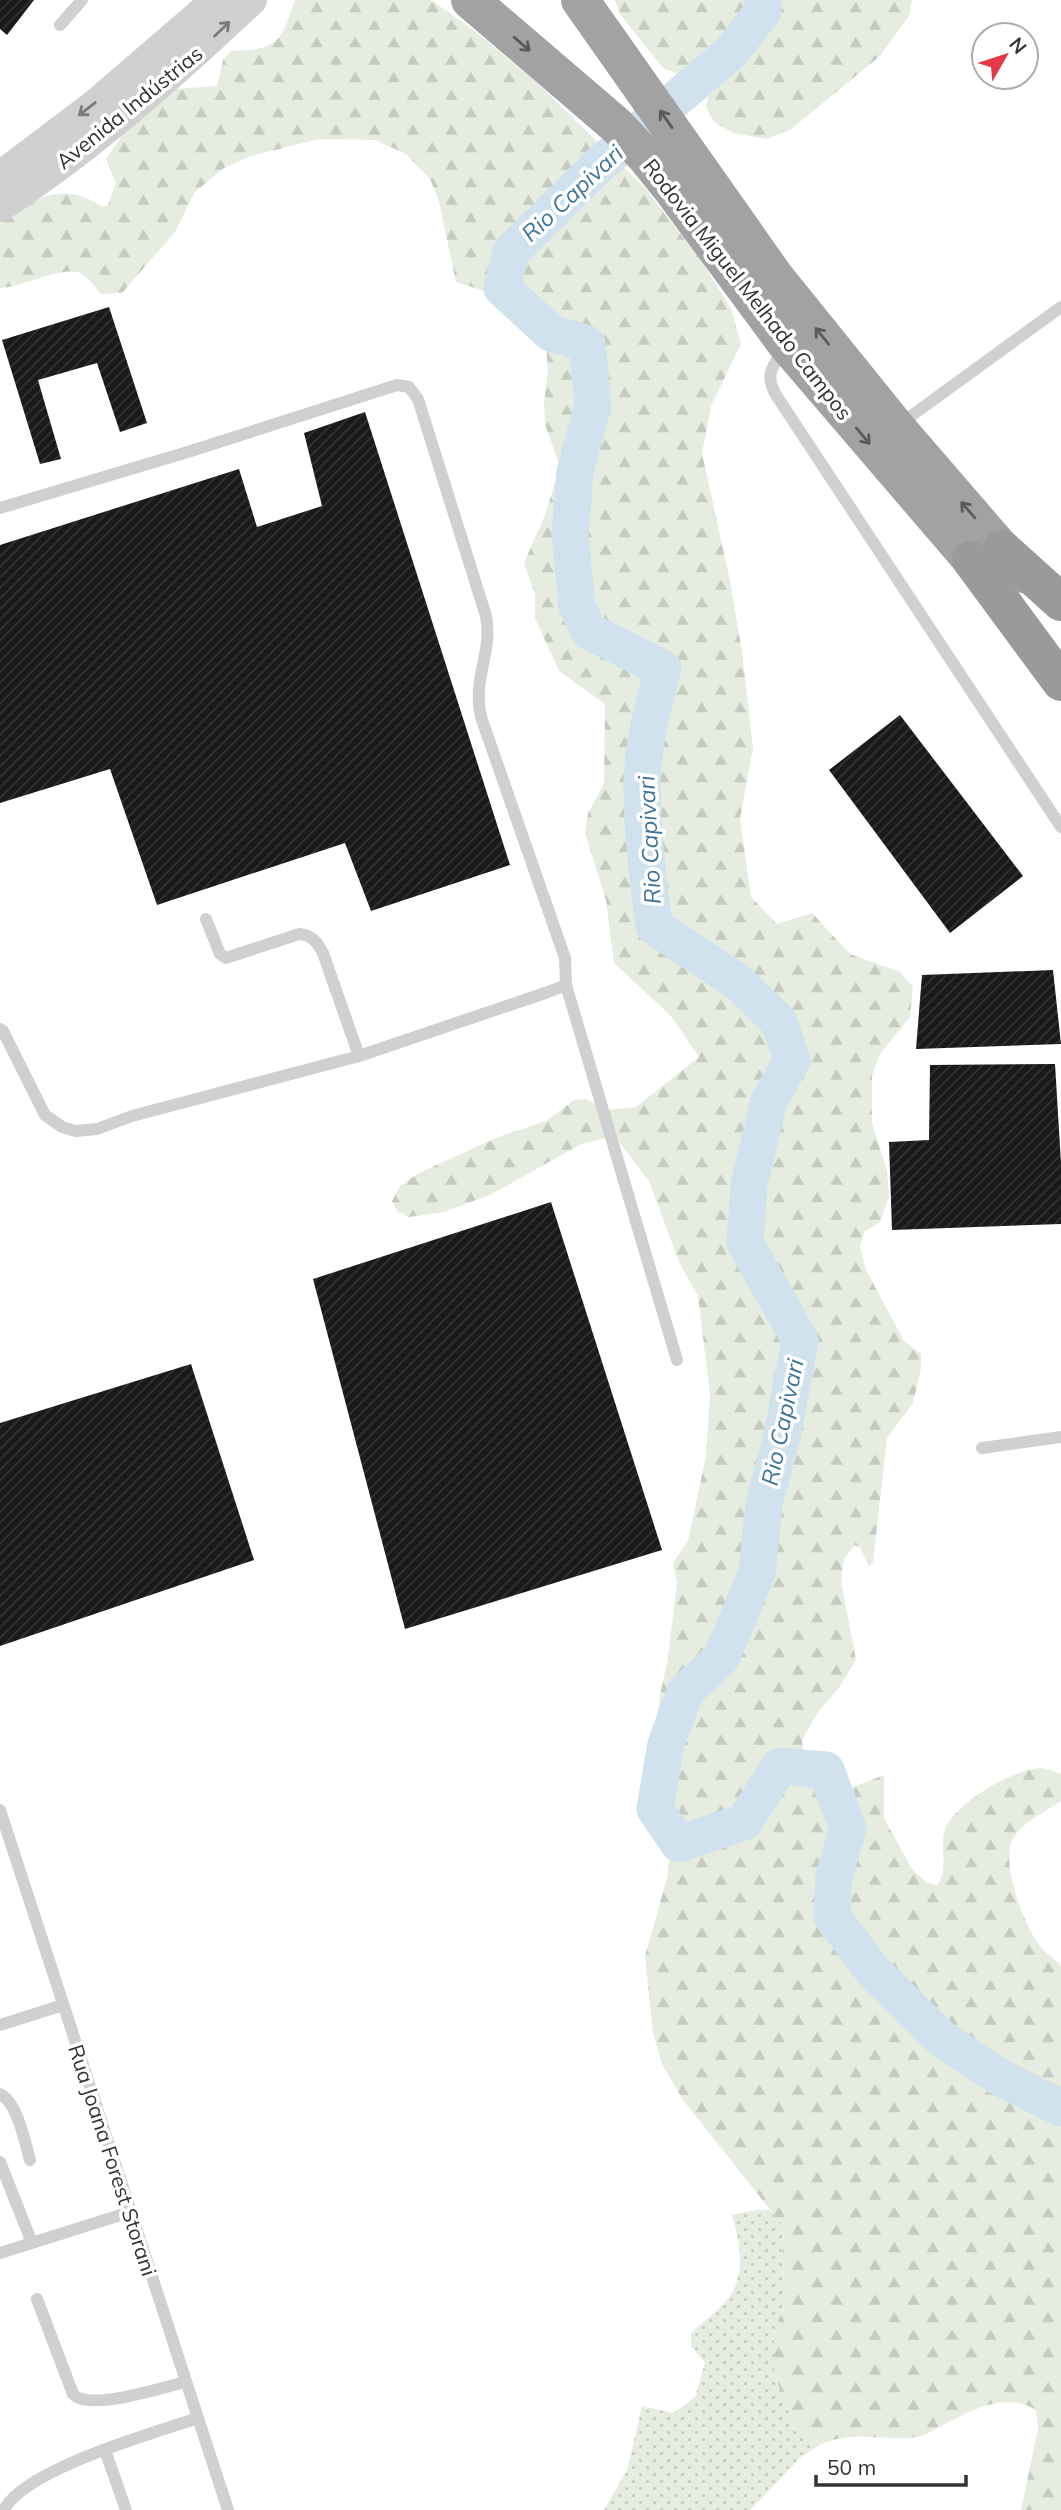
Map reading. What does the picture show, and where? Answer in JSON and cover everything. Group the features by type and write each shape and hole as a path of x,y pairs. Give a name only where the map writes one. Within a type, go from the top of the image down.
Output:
{"highway":[{"name":"Rodovia Miguel Melhado Campos","path":"470,0 617,126 685,177 775,277 896,427 1061,662"},
{"path":"498,0 507,0"},
{"name":"Rodovia Miguel Melhado Campos","path":"580,0 625,62 685,177 787,345 986,555 1061,618"},
{"path":"607,0 625,62"},
{"path":"986,555 1061,602"},
{"path":"986,555 1061,682"}],"street":[{"name":"Avenida Indústrias","path":"0,176 103,97 216,0"},
{"name":"Avenida Indústrias","path":"0,207 94,139 207,43 252,0"}],"lane":[{"path":"60,25 82,0"},
{"path":"896,427 1061,307"},
{"path":"787,345 769,376 775,395 1061,827"},
{"path":"0,508 397,385 409,387 418,400 486,616 489,633 478,683 479,709 565,958 566,985 677,1360"},
{"path":"205,919 220,954 226,958 299,934 309,935 317,942 359,1056"},
{"path":"0,1029 45,1115 62,1127 76,1131 97,1129 132,1116 359,1056 566,985"},
{"path":"982,1448 1061,1437"},
{"name":"Rua Joana Forest Storani","path":"0,1810 228,2510"},
{"path":"0,2025 63,2005"},
{"path":"0,2094 6,2096 18,2119 30,2160"},
{"path":"0,2162 32,2243"},
{"path":"0,2253 130,2212"},
{"path":"37,2299 73,2394 78,2399 98,2402 186,2382"},
{"path":"4,2507 27,2488 67,2463 198,2418"},
{"path":"105,2450 126,2510"}],"green space":[{"path":"295,0 431,0 475,31 535,81 646,189 701,260 731,309 741,344 711,406 702,453 730,581 742,652 753,748 740,819 751,897 777,924 812,913 850,954 900,972 913,987 910,1017 880,1054 872,1075 872,1123 887,1171 889,1196 880,1222 864,1232 860,1247 866,1270 904,1341 921,1354 921,1368 913,1403 887,1438 873,1562 869,1567 860,1547 854,1545 844,1560 841,1581 856,1660 838,1689 818,1712 802,1740 807,1774 843,1791 884,1775 884,1818 912,1869 927,1883 937,1885 943,1872 946,1827 962,1807 974,1797 1015,1774 1040,1768 1061,1774 1061,1801 1020,1830 1011,1843 1009,1854 1012,1880 1026,1921 1039,1945 1061,1965 1061,2510 1021,2510 1038,2429 1036,2410 1024,2405 1012,2402 988,2405 917,2437 857,2437 821,2444 800,2432 783,2400 774,2369 774,2331 787,2299 782,2265 783,2226 683,2100 662,2064 653,2033 645,1956 667,1878 672,1837 654,1775 655,1737 677,1583 673,1563 688,1541 706,1456 710,1394 698,1296 679,1262 649,1181 617,1139 608,1138 581,1144 492,1194 444,1212 409,1217 397,1211 392,1201 400,1186 419,1173 498,1137 546,1121 574,1100 586,1099 606,1110 636,1107 699,1057 671,1016 614,963 606,900 585,833 588,813 604,784 605,704 559,671 535,618 535,594 524,563 545,515 560,467 545,424 544,403 548,371 546,344 533,322 507,298 456,282 439,201 430,179 406,154 375,140 319,139 251,156 224,168 195,192 175,232 122,293 101,294 85,276 74,272 54,274 0,288 0,220 38,199 62,193 89,199 103,207 108,205 116,183 106,159 130,124 175,89 217,86 223,60 231,51 268,46 281,35"},
{"path":"615,0 912,0 909,16 880,56 790,130 767,139 733,133 714,122 706,107 708,97 731,57 701,73 678,74 663,68 620,14"},
{"path":"770,2210 783,2226 782,2265 787,2299 774,2331 800,2432 821,2444 801,2457 750,2510 604,2510 627,2470 642,2406 674,2413 695,2397 705,2363 691,2346 691,2333 727,2300 737,2280 740,2259 732,2215"}],"building":[{"path":"0,0 34,0 7,35 0,29"},
{"path":"109,307 147,423 120,432 97,363 38,380 61,459 40,464 2,340"},
{"path":"365,412 510,865 371,911 345,843 157,905 110,769 0,803 0,545 239,469 257,527 322,506 304,433"},
{"path":"900,715 1023,876 950,933 829,770"},
{"path":"1053,970 1061,1044 916,1049 922,975"},
{"path":"1055,1064 1061,1163 1061,1224 892,1230 889,1142 929,1140 930,1065"},
{"path":"551,1202 662,1550 405,1629 313,1279"},
{"path":"191,1364 254,1560 0,1646 0,1423"}],"waterway":[{"name":"Rio Capivari","path":"763,0 763,11 731,52 599,165 511,252 502,288 551,333 587,344 593,405 575,472 570,534 577,606 589,631 663,669 649,727 642,772 644,838 654,926 738,982 779,1022 792,1060 769,1101 749,1184 745,1243 800,1340 782,1437 764,1504 757,1573 721,1658 685,1692 666,1744 655,1809 679,1844 744,1822 780,1766 826,1770 848,1829 834,1876 832,1916 873,1971 942,2039 1001,2078 1061,2108"}]}
